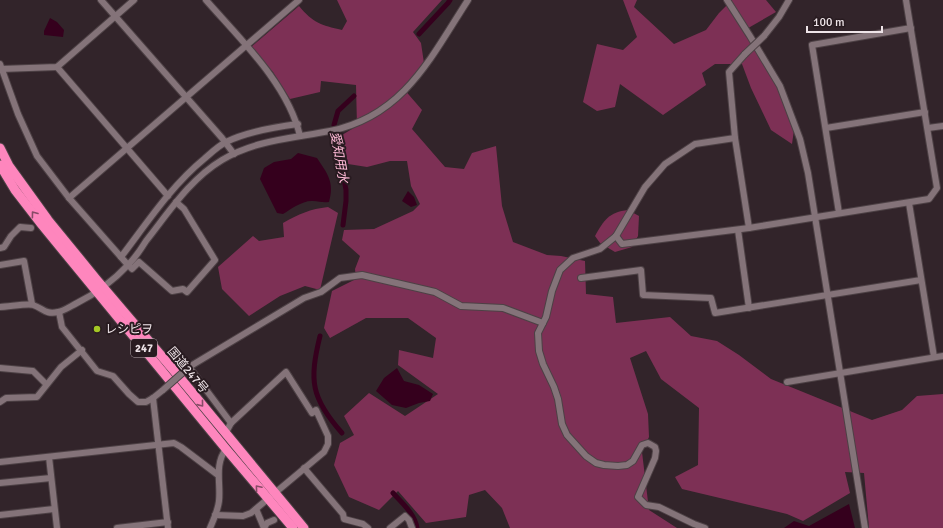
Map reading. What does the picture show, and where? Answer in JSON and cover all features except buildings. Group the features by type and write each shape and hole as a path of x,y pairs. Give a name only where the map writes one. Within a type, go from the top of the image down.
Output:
{"highway":[{"name":"国道247号","path":"0,148 9,166 99,289 226,449 304,528"},
{"name":"国道247号","path":"0,165 15,190 42,225 176,373 225,434 271,496 292,528"}],"street":[{"path":"101,0 234,154"},
{"path":"134,0 57,66 1,66 18,114 37,156 69,198 128,266 132,268 139,262 172,291 183,289 187,292 215,260 184,209 176,202"},
{"path":"206,0 271,76 288,103 298,124 300,136"},
{"path":"69,198 299,0"},
{"path":"0,307 32,304 45,312 59,312 88,297 128,266 176,202 207,171 234,154 256,146 338,129 356,123 378,112 405,91 426,67 468,0"},
{"path":"727,0 783,92 800,139 808,173 865,528"},
{"path":"749,228 735,138 729,72 764,36 779,17 789,0"},
{"path":"616,236 622,244 738,230 929,199 937,188 906,0"},
{"path":"839,214 812,45 911,28"},
{"path":"57,66 126,149 168,196"},
{"path":"826,128 925,112"},
{"path":"121,257 186,174 211,153 225,143 243,136 298,124"},
{"path":"928,128 943,126"},
{"path":"706,528 694,524 659,507 646,505 638,497 655,458 656,452 654,447 648,443 642,445 633,461 627,465 604,466 590,459 567,435 560,419 556,393 539,351 538,333 560,270 573,258 600,249 616,236 645,187 665,164 695,144 735,138"},
{"path":"908,203 934,357"},
{"path":"0,248 4,247 11,236 20,227 31,228"},
{"path":"738,230 749,308"},
{"path":"0,265 24,262 32,304"},
{"path":"581,278 640,270 643,295 711,298 715,313 921,280"},
{"path":"59,312 62,327 82,350 97,371 113,376 138,402 146,402 153,398 189,367 304,298 321,292 340,278 362,275 435,292 461,306 503,308 543,322"},
{"path":"0,402 6,398 36,397 61,367 82,350"},
{"path":"787,382 943,356"},
{"path":"189,367 230,423"},
{"path":"0,368 33,371 46,384"},
{"path":"215,515 243,516 250,513 324,452 328,444 328,436 316,410 312,413 286,372 230,423 225,434"},
{"path":"117,528 168,525 153,398"},
{"path":"0,462 174,443 218,474"},
{"path":"210,528 219,500 218,474 221,455 226,449"},
{"path":"49,457 57,528"},
{"path":"304,468 343,514 344,519 363,524 368,528"},
{"path":"0,483 51,478"},
{"path":"256,508 264,528"},
{"path":"0,515 54,509"},
{"path":"390,528 405,516 409,520 412,528"},
{"path":"264,528 267,523 274,520"}],"shaded area":[{"path":"337,0 442,0 413,32 421,43 424,63 403,88 422,110 412,129 445,167 464,169 472,153 496,146 502,206 513,242 547,255 585,261 586,294 613,297 616,323 670,317 691,336 717,341 739,355 771,379 872,420 902,410 917,396 943,394 943,528 869,528 864,473 845,472 850,493 803,521 787,514 682,489 675,477 698,465 699,408 661,379 646,351 630,358 648,414 649,437 642,452 649,510 677,528 510,528 502,508 485,490 469,495 466,517 426,523 398,491 379,510 349,497 334,465 340,443 354,435 344,416 369,393 405,416 438,394 398,365 399,350 433,358 436,338 408,318 366,318 330,338 324,328 332,291 356,279 355,269 360,256 342,240 344,230 374,229 413,211 420,204 411,186 407,161 390,161 367,167 348,164 342,135 357,126 356,85 321,81 320,92 290,99 273,72 251,47 299,6 313,20 328,27 342,30 347,21"},
{"path":"623,0 637,0 634,7 674,44 706,30 719,13 732,0 766,0 776,12 743,31 775,81 794,130 792,144 771,130 751,88 742,64 715,64 702,73 706,85 663,115 620,84 615,107 597,111 583,102 597,44 623,50 637,37"},
{"path":"50,18 57,22 64,30 63,37 44,35 44,31"},
{"path":"298,153 317,158 324,168 329,178 331,189 329,202 309,201 297,205 283,214 277,213 260,179 264,168 274,162 291,159"},
{"path":"408,191 414,197 417,205 411,207 402,201"},
{"path":"328,207 338,213 320,290 305,286 280,296 249,316 222,289 218,267 253,236 259,241 284,237 283,223 305,212"},
{"path":"628,210 639,216 638,236 632,247 615,252 600,243 595,236 604,221 616,213"},
{"path":"397,368 404,381 419,385 433,394 430,401 406,408 392,405 376,391 384,378"},
{"path":"849,504 855,528 784,528 794,521 809,526"}],"waterway":[{"name":"愛知用水","path":"419,34 450,0"},
{"name":"愛知用水","path":"343,225 346,190 334,125 338,111 354,96"},
{"name":"愛知用水","path":"320,336 314,365 315,388 324,409 342,433"},
{"name":"愛知用水","path":"393,493 411,513 417,528"}],"place":[{"name":"レシピヲ","path":"97,329"}]}
